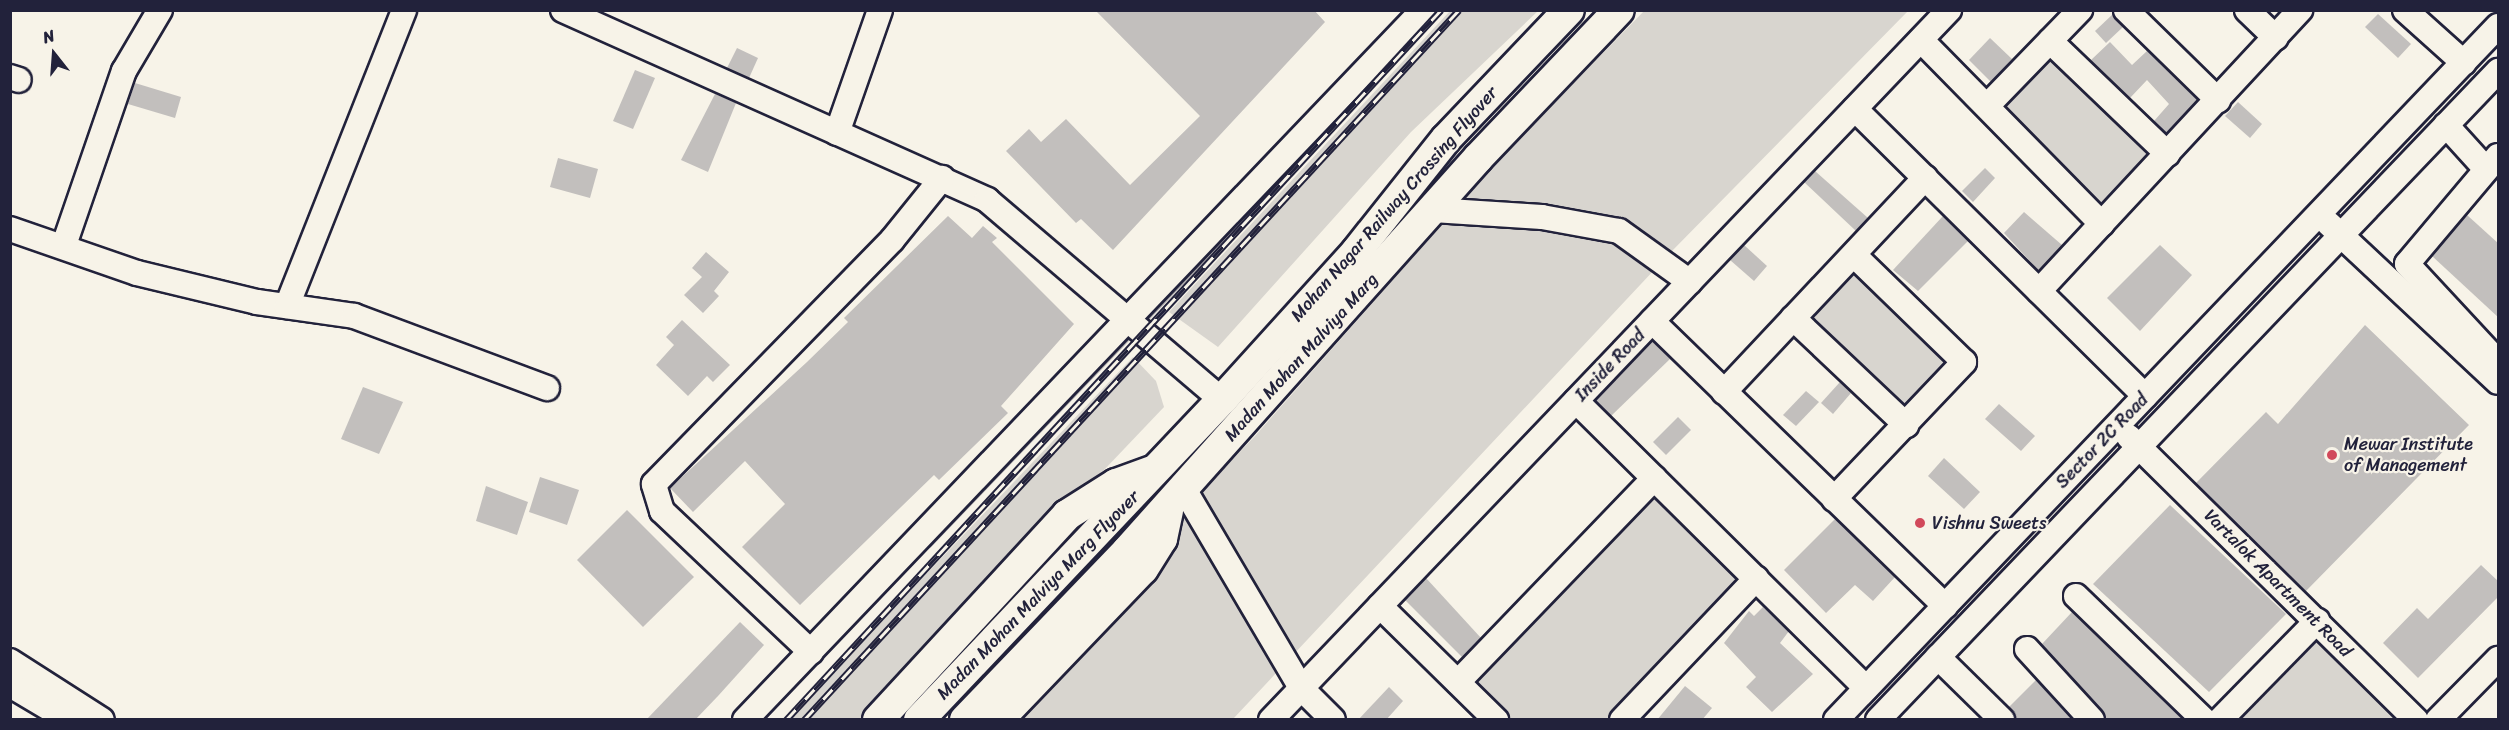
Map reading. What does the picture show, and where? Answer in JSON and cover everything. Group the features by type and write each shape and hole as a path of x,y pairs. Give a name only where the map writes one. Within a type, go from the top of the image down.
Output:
{"main road":[{"name":"Mohan Nagar Railway Crossing Flyover","path":"1222,400 1356,252 1446,139 1569,10"},
{"name":"Mohan Nagar Railway Crossing Flyover","path":"1433,210 1619,10"},
{"name":"Madan Mohan Malviya Marg","path":"1177,497 1433,210"},
{"name":"Madan Mohan Malviya Marg","path":"1157,470 1222,400"},
{"name":"Madan Mohan Malviya Marg Flyover","path":"919,720 1157,470"},
{"path":"878,720 1067,515 1116,484 1157,470"},
{"name":"Madan Mohan Malviya Marg Flyover","path":"965,720 1177,497"},
{"path":"998,720 1143,569 1162,539 1177,497"}],"street":[{"path":"64,245 124,71 160,10"},
{"path":"287,306 404,10"},
{"path":"563,10 942,178 987,201 1222,400"},
{"path":"837,133 880,10"},
{"path":"745,720 1130,322 1423,10"},
{"name":"Inside Road","path":"1271,720 1949,10"},
{"path":"1987,106 2080,10"},
{"path":"2126,10 2218,100"},
{"path":"2247,10 2276,38"},
{"path":"2039,291 2300,10"},
{"path":"2405,10 2464,63"},
{"name":"Sector 2C Road","path":"1836,720 2499,26"},
{"path":"1921,40 2103,224"},
{"path":"2050,41 2168,154"},
{"name":"Sector 2C Road","path":"1878,720 2499,71"},
{"path":"1855,109 2145,396"},
{"path":"2446,125 2492,162 2407,264 2499,363"},
{"path":"811,652 662,511 654,484 892,240 942,178"},
{"path":"1724,392 1925,178"},
{"path":"1433,210 1542,217 1619,231 1690,282"},
{"path":"2318,215 2499,382"},
{"path":"10,229 64,245 137,273 287,306 354,316 546,388"},
{"path":"1834,499 1964,362 1854,255"},
{"path":"2221,317 2243,338"},
{"path":"1793,318 1906,424"},
{"path":"1652,321 1945,606"},
{"path":"1576,401 1866,688"},
{"name":"Vartalok Apartment Road","path":"2117,425 2416,720"},
{"path":"1458,682 1654,478"},
{"path":"1177,497 1301,688 1333,720"},
{"path":"2010,537 2032,558"},
{"path":"1622,720 1756,579"},
{"path":"2076,596 2204,720"},
{"path":"1380,606 1496,720"},
{"path":"2220,720 2316,621"},
{"path":"2027,649 2092,720"},
{"path":"1938,657 2002,720"},
{"path":"2438,720 2499,659"},
{"path":"10,661 102,720"},
{"path":"10,685 69,720"}],"shaded area":[{"path":"1450,11 1538,11 1411,132 1218,347 1169,312"},
{"path":"1644,11 1908,11 1671,252 1233,719 983,720 1255,436 1499,160"},
{"path":"2054,53 2153,151 2099,205 2000,107"},
{"path":"1855,265 1956,363 1905,416 1804,317"},
{"path":"1133,357 1156,381 1164,407 867,719 787,720"},
{"path":"1654,491 1746,579 1609,719 1508,719 1469,681"},
{"path":"2319,640 2400,720 2240,720"}],"building":[{"path":"1095,10 1314,10 1325,22 1113,250 1081,219 1076,223 1006,151 1029,129 1041,142 1066,119 1130,185 1200,116"},
{"path":"2113,14 2123,27 2106,43 2095,31"},
{"path":"2378,14 2411,44 2398,58 2365,27"},
{"path":"1990,38 2012,59 1991,82 1969,60"},
{"path":"2110,42 2132,65 2147,51 2197,100 2166,133 2154,121 2169,104 2147,80 2130,98 2091,60"},
{"path":"737,48 758,58 749,78 727,68"},
{"path":"635,70 655,78 633,129 613,121"},
{"path":"135,83 181,97 175,118 128,104"},
{"path":"715,94 736,103 708,172 681,160"},
{"path":"2238,102 2262,124 2250,138 2225,116"},
{"path":"558,158 598,169 590,198 550,187"},
{"path":"1985,168 1995,178 1973,202 1962,191"},
{"path":"1815,171 1868,218 1856,231 1804,182"},
{"path":"2024,212 2062,245 2039,271 2004,233"},
{"path":"2467,215 2499,244 2499,318 2432,256"},
{"path":"948,216 972,238 983,226 997,238 992,242 1074,324 1001,406 1008,413 939,480 934,475 800,605 742,547 785,504 745,461 693,512 670,488 848,322 844,318"},
{"path":"1943,216 1968,241 1918,291 1893,270"},
{"path":"1744,245 1767,266 1754,281 1730,260"},
{"path":"2160,245 2192,275 2140,331 2107,298"},
{"path":"706,252 729,272 714,291 719,296 703,313 684,295 702,277 692,268"},
{"path":"682,320 730,365 713,382 707,376 688,396 656,365 674,345 666,337"},
{"name":"Mewar Institute of Management","path":"2365,325 2469,425 2306,591 2196,483 2266,412 2278,424"},
{"path":"1652,341 1670,359 1611,416 1596,401"},
{"path":"1840,382 1851,393 1833,414 1821,403"},
{"path":"363,387 403,402 379,454 341,439"},
{"path":"1806,391 1819,402 1796,426 1783,415"},
{"path":"1999,404 2035,436 2021,451 1985,419"},
{"path":"1678,417 1691,430 1666,455 1653,442"},
{"path":"1944,458 1980,492 1964,509 1928,476"},
{"path":"540,477 579,490 567,525 529,512"},
{"path":"486,486 528,502 517,535 476,521"},
{"path":"2170,505 2286,614 2209,692 2093,584"},
{"path":"627,510 694,577 643,627 577,560"},
{"path":"1835,519 1895,577 1873,601 1855,585 1826,613 1784,570"},
{"path":"2481,565 2499,582 2499,596 2418,678 2383,643 2417,608 2428,619"},
{"path":"1426,578 1481,638 1462,657 1405,600"},
{"path":"1763,607 1789,631 1780,643 1813,674 1772,712 1746,687 1756,677 1724,643 1749,611 1754,616"},
{"path":"2072,612 2183,720 2106,720 2042,644"},
{"path":"740,622 764,645 695,720 646,720"},
{"path":"2036,680 2072,720 2016,720 2009,707"},
{"path":"1685,686 1712,708 1702,720 1657,720"},
{"path":"1389,687 1403,701 1386,720 1358,720"}],"waterway":[{"path":"1141,324 1442,10"},
{"path":"929,545 1134,331"}],"railway":[{"path":"786,720 1441,10"},
{"path":"804,720 1459,10"}],"place":[{"name":"Mewar Institute of Management","path":"2332,455"},
{"name":"Vishnu Sweets","path":"1920,523"}]}
